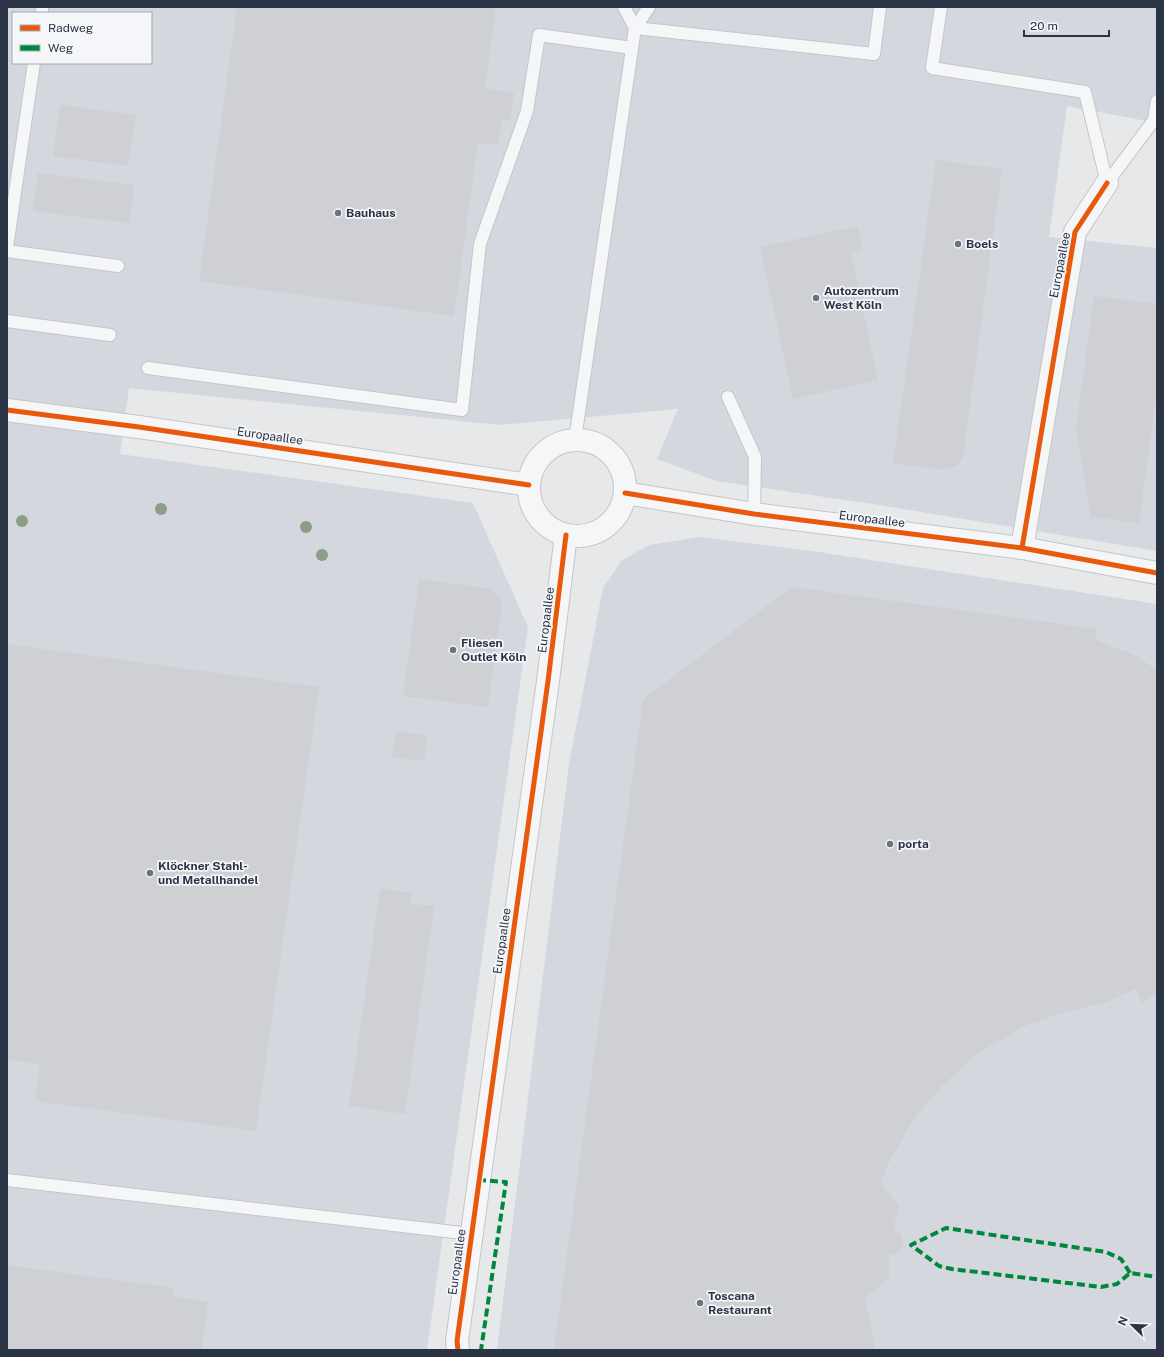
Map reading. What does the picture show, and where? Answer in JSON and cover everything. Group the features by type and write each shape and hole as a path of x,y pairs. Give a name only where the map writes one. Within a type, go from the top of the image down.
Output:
{"street":[{"name":"Europaallee","path":"1022,548 1075,232 1107,183"},
{"name":"Europaallee","path":"7,410 139,427 529,485"},
{"path":"575,440 591,442 606,449 617,461 624,477 625,493 621,506 614,518 605,527 592,533 579,536 566,535 550,528 538,516 531,501 529,485 534,468 543,454 558,444 575,440"},
{"name":"Europaallee","path":"625,493 754,514 1022,548 1157,573"},
{"name":"Europaallee","path":"458,1350 457,1341 471,1234 549,673 566,535"}],"lane":[{"path":"624,7 635,28"},
{"path":"575,440 635,28 649,7"},
{"path":"635,28 874,54 880,7"},
{"path":"941,7 932,68 1085,92 1107,183"},
{"path":"148,368 462,410 480,244 527,111 539,35 632,48"},
{"path":"7,247 34,64"},
{"path":"1107,183 1154,120 1157,101"},
{"path":"7,251 118,266"},
{"path":"7,321 110,335"},
{"path":"728,397 755,457 754,514"},
{"path":"7,1180 471,1234"}],"shaded area":[{"path":"7,7 1157,7 1157,123 1067,106 1049,237 1157,248 1157,551 879,505 716,481 657,459 678,409 500,425 129,388 120,454 473,503 528,627 427,1350 7,1350"},
{"name":"porta","path":"700,537 812,551 1157,604 1157,1350 497,1350 569,764 603,588 622,560 649,545"}],"building":[{"name":"Bauhaus","path":"237,7 496,7 485,89 514,93 510,121 502,120 498,145 478,143 454,316 199,281"},
{"path":"60,105 136,115 128,166 53,156"},
{"name":"Boels","path":"936,160 1002,169 963,456 958,465 944,470 893,463"},
{"path":"38,173 134,185 129,223 33,211"},
{"name":"Autozentrum West Köln","path":"858,226 863,250 851,253 878,380 793,399 760,247"},
{"path":"1094,296 1157,304 1157,389 1139,523 1091,517 1076,428"},
{"name":"Fliesen Outlet Köln","path":"419,579 491,589 502,603 488,707 403,696"},
{"name":"porta","path":"792,587 1097,629 1096,640 1133,654 1157,670 1157,991 1142,1003 1136,989 1106,1002 1065,1012 1025,1026 988,1047 971,1059 940,1088 926,1104 910,1125 887,1166 881,1183 899,1206 893,1229 901,1234 904,1244 899,1252 889,1255 889,1279 865,1296 875,1350 554,1350 643,699"},
{"name":"Klöckner Stahl- und Metallhandel","path":"7,644 319,687 256,1131 35,1101 40,1064 7,1059"},
{"path":"396,731 427,736 424,761 392,757"},
{"path":"380,889 412,893 410,904 434,906 405,1114 349,1106"},
{"path":"7,1265 174,1288 173,1297 208,1302 202,1350 7,1350"}],"marked path":[{"path":"478,1180 506,1182 481,1350"},
{"path":"1130,1273 1121,1259 1106,1252 946,1228 911,1245 939,1266 952,1269 1101,1287 1117,1284 1130,1273 1157,1277"}],"cycle path":[{"path":"1022,548 1075,232 1107,183"},
{"path":"7,410 139,427 529,485"},
{"path":"625,493 754,514 1022,548 1157,573"},
{"path":"458,1350 457,1341 548,681 566,535"}],"place":[{"name":"Bauhaus","path":"338,213"},
{"name":"Boels","path":"958,244"},
{"name":"Autozentrum West Köln","path":"816,298"},
{"name":"Fliesen Outlet Köln","path":"453,650"},
{"name":"porta","path":"890,844"},
{"name":"Klöckner Stahl- und Metallhandel","path":"150,873"},
{"name":"Toscana Restaurant","path":"700,1303"}]}
